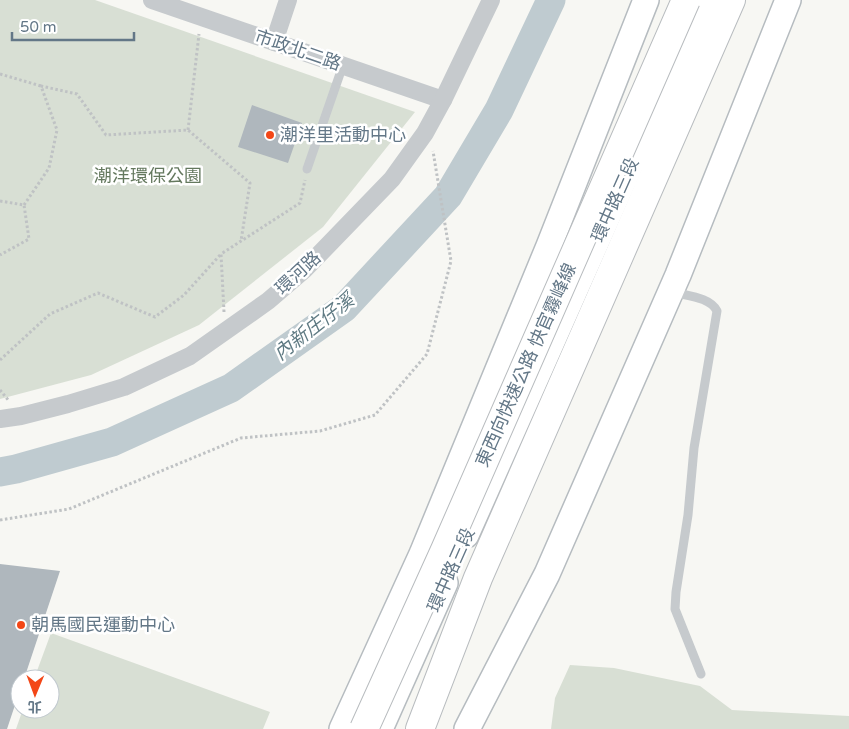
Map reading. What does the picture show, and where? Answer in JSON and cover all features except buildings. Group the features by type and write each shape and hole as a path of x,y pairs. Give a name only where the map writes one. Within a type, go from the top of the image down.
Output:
{"highway":[{"path":"445,550 446,521 473,448 523,327 666,0"},
{"name":"東西向快速公路 快官霧峰線","path":"364,729 445,550 686,0"},
{"path":"420,729 478,578 731,0"},
{"path":"478,578 505,538 592,351 628,283 751,0"}],"street":[{"name":"市政北二路","path":"152,0 443,100"},
{"path":"274,42 288,0"},
{"name":"環河路","path":"0,419 21,416 68,404 124,387 190,356 268,302 304,270 392,179 426,133 491,0"},
{"name":"環中路三段","path":"342,729 422,554 579,170 646,0"},
{"name":"環中路三段","path":"380,729 704,0"},
{"name":"環中路三段","path":"398,729 717,0"},
{"path":"467,729 547,574 671,291 788,0"},
{"path":"579,170 620,190"}],"lane":[{"path":"307,169 343,65"},
{"path":"671,291 702,299 715,306 717,312 694,448 688,515 675,609 701,674"}],"path":[{"path":"188,130 201,17"},
{"path":"0,74 77,94 106,134 188,130 250,183 241,241"},
{"path":"0,255 28,239 24,205 49,168 57,130 41,86"},
{"path":"0,520 69,509 241,438 320,431 375,415 427,354 451,261 433,151"},
{"path":"0,360 50,314 98,293 155,317 184,295 221,254 300,202 307,169"},
{"path":"0,201 24,205"},
{"path":"221,254 225,333"}],"green space":[{"name":"潮洋環保公園","path":"0,0 95,0 415,112 323,227 199,325 91,375 0,399"},
{"path":"51,633 270,712 263,729 16,729 20,719 60,719 60,669 38,669"},
{"path":"570,665 614,668 700,686 732,710 849,716 849,729 551,729 555,698"}],"waterway":[{"name":"內新庄仔溪","path":"0,472 112,442 231,388 344,308 448,196 499,110 551,0"}],"place":[{"name":"潮洋里活動中心","path":"270,135"},
{"name":"朝馬國民運動中心","path":"21,625"}]}
